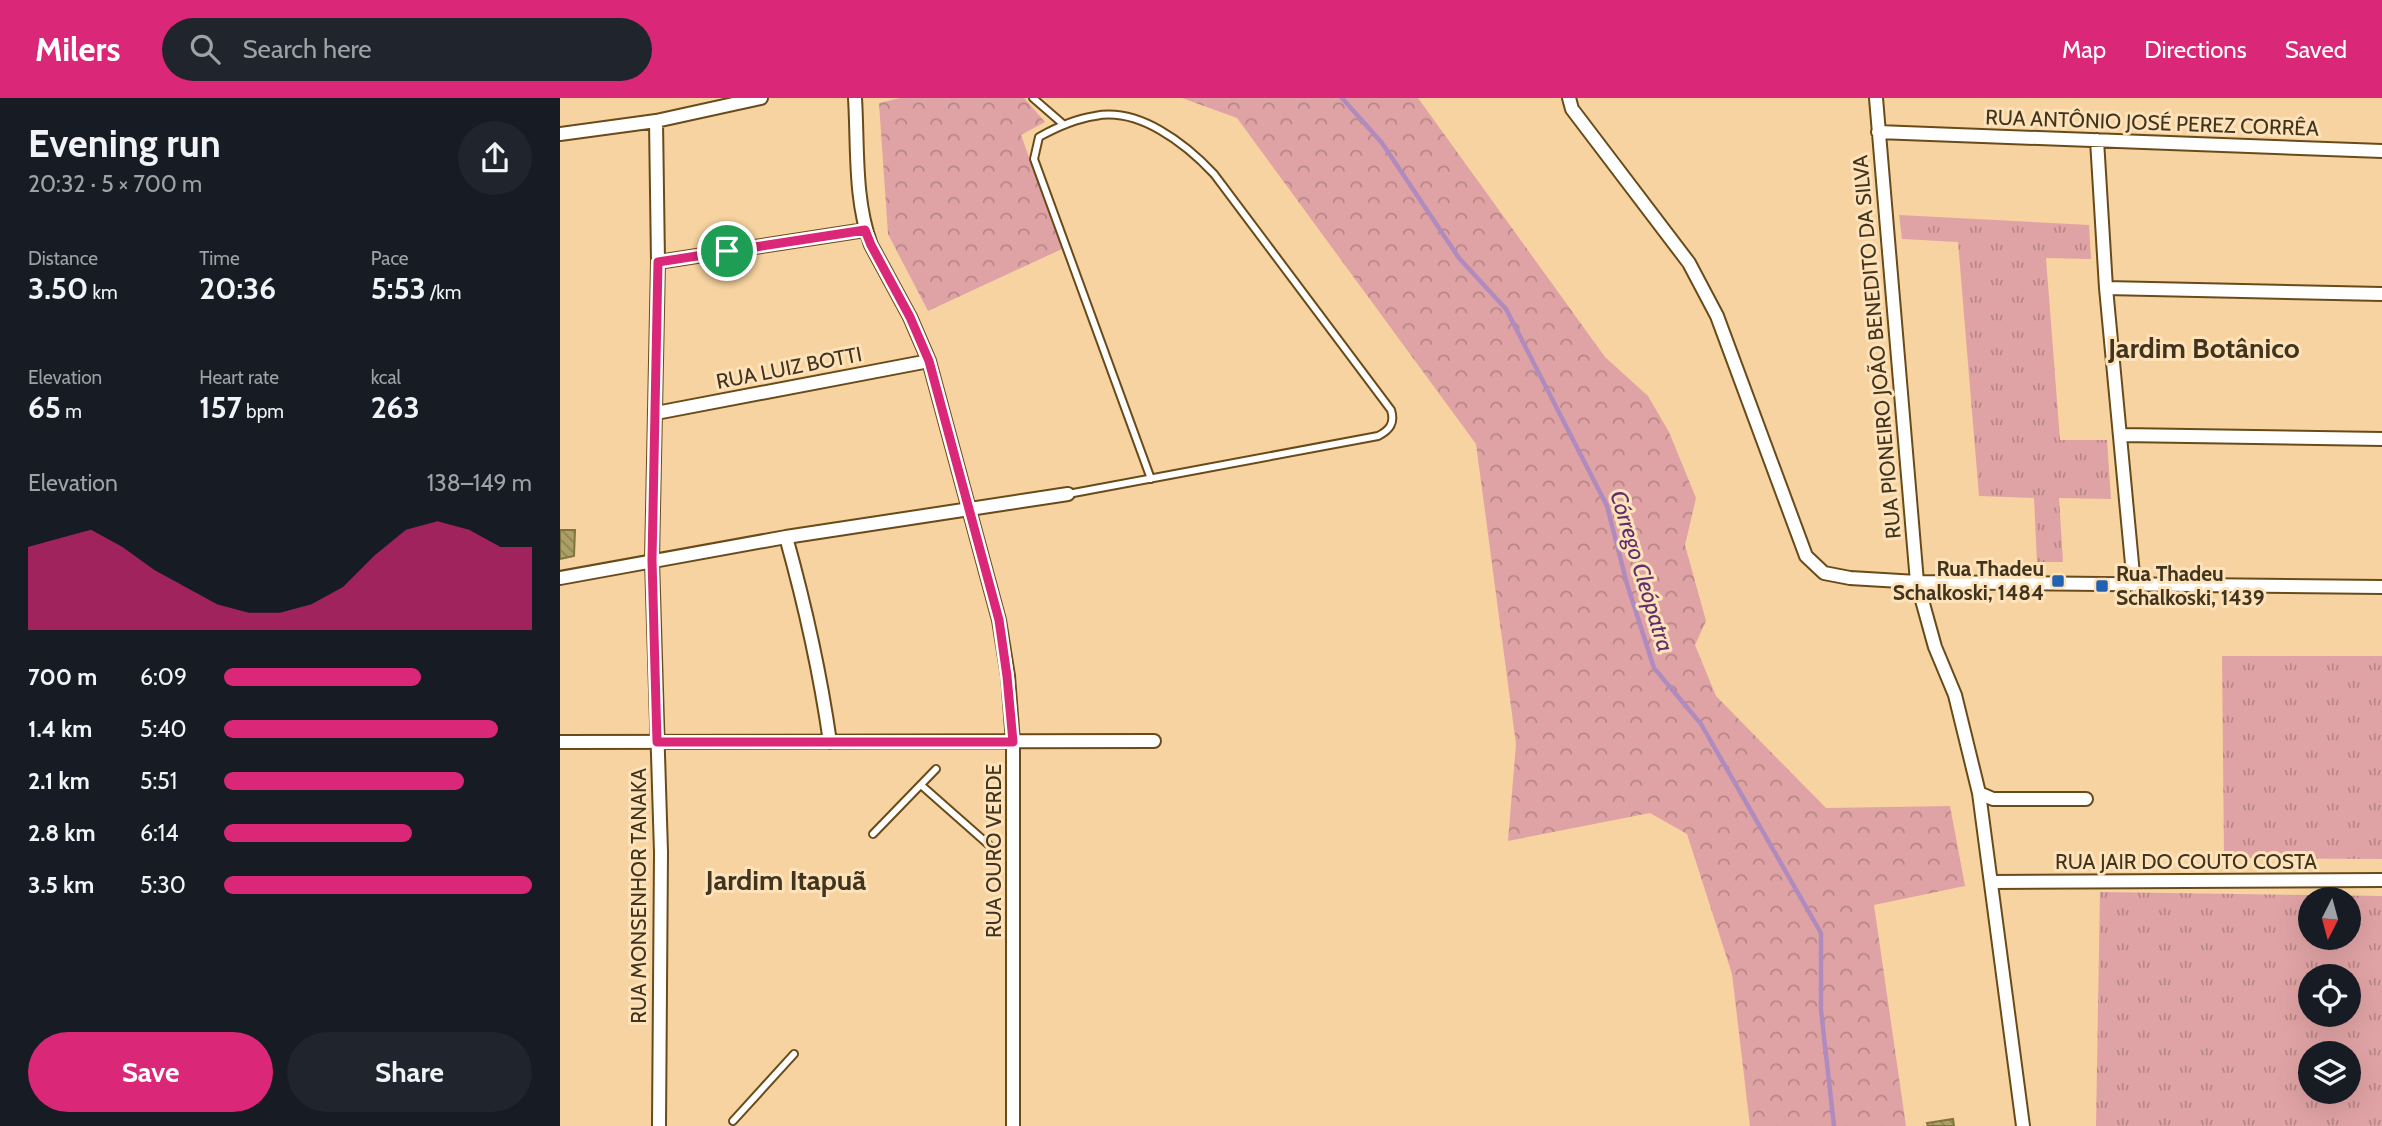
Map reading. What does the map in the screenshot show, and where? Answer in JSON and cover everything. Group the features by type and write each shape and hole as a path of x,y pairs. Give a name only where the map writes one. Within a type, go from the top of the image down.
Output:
{"street":[{"path":"560,134 656,121 761,98"},
{"name":"RUA OURO VERDE","path":"855,98 861,210 865,230 919,335 929,361 999,620 1013,742 1013,1126"},
{"path":"1569,98 1572,108 1689,263 1717,316 1805,556 1824,573 1850,578 1917,582 2382,587"},
{"name":"RUA PIONEIRO JOÃO BENEDITO DA SILVA","path":"1876,98 1917,582 1935,647 1955,695 1979,793 2023,1126"},
{"name":"RUA MONSENHOR TANAKA","path":"656,121 658,262 652,560 661,852 659,1126"},
{"name":"RUA ANTÔNIO JOSÉ PEREZ CORRÊA","path":"1878,132 2382,151"},
{"path":"2098,140 2106,288 2122,435 2134,585"},
{"path":"658,262 865,230"},
{"path":"2106,288 2382,294"},
{"name":"RUA LUIZ BOTTI","path":"656,413 929,361"},
{"path":"2122,435 2382,439"},
{"path":"560,578 786,537 1068,494"},
{"path":"786,537 813,638 830,742"},
{"path":"560,742 1154,741"},
{"path":"1979,793 1993,799 2086,799"},
{"name":"RUA JAIR DO COUTO COSTA","path":"1991,882 2382,880"}],"lane":[{"path":"1033,98 1063,124"},
{"path":"1068,494 1151,479 1378,436 1387,432 1393,416 1214,174 1194,153 1154,128 1121,116 1098,115 1063,124 1039,137 1034,159 1151,479"},
{"path":"873,834 936,769"},
{"path":"921,785 989,845"},
{"path":"733,1121 793,1054"}],"green space":[{"path":"900,98 1024,98 1045,122 1021,135 1062,249 928,311 888,234 879,103"},
{"path":"1182,98 1418,98 1605,357 1648,396 1669,432 1696,498 1685,545 1706,621 1695,645 1716,696 1826,808 1950,806 1965,886 1874,905 1906,1126 1750,1126 1732,974 1687,834 1650,813 1508,841 1516,744 1476,444 1237,118"},
{"path":"1899,215 2089,225 2091,259 2046,258 2060,440 2107,440 2111,499 2059,498 2063,562 2037,562 2034,498 1979,496 1958,242 1902,239"},
{"path":"2222,656 2382,656 2382,859 2224,858"},
{"path":"2100,892 2298,895 2298,950 2361,950 2361,896 2382,896 2382,1126 2096,1126"}],"building":[{"path":"560,530 575,530 574,556 560,559"},
{"path":"1953,1119 1954,1126 1928,1126 1927,1123"}],"waterway":[{"name":"Córrego Cleópatra","path":"1342,98 1382,143 1459,258 1506,309 1607,506 1627,584 1654,668 1701,724 1821,933 1821,1010 1834,1126"}],"place":[{"name":"Rua Thadeu Schalkoski, 1484","path":"2058,581"},
{"name":"Rua Thadeu Schalkoski, 1439","path":"2102,586"}],"district":[{"name":"Jardim Botânico","path":"2204,348"},
{"name":"Jardim Itapuã","path":"786,880"}],"route":[{"path":"865,230 919,335 929,361 999,620 1013,742 657,742 652,560 658,262 727,251 865,230"}]}
